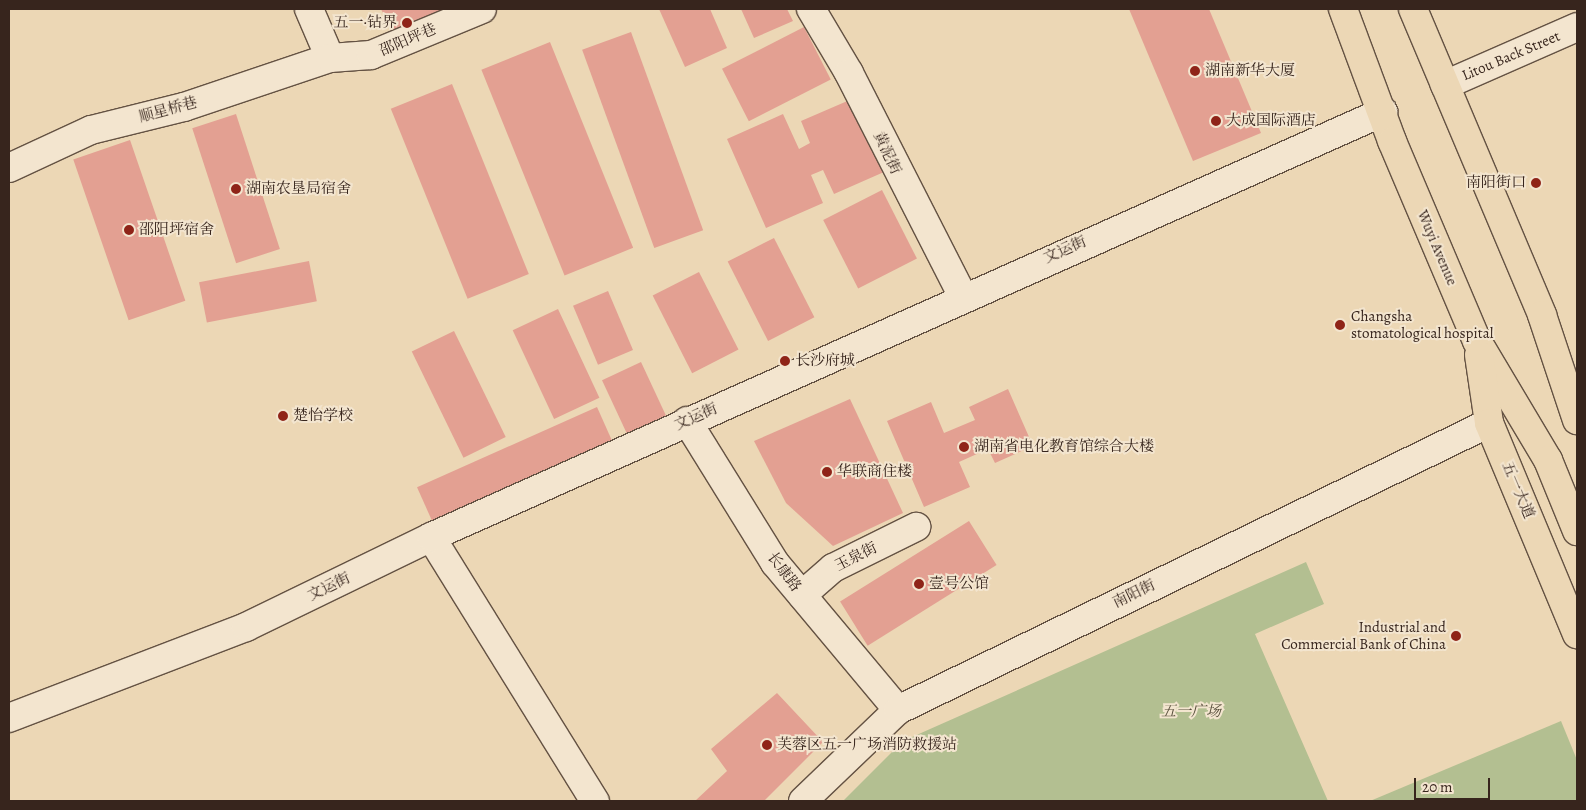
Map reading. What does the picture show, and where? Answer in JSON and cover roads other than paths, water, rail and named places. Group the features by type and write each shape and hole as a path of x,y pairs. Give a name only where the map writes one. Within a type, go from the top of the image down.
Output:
{"main road":[{"name":"Wuyi Avenue","path":"1343,9 1477,341 1548,460 1577,531"},
{"path":"1413,9 1542,315 1577,420"},
{"path":"1542,315 1577,366"},
{"name":"五一大道","path":"1477,341 1489,423 1577,634"}],"street":[{"path":"309,9 330,58"},
{"name":"邵阳坪巷","path":"330,58 371,55 482,9"},
{"name":"黄泥街","path":"811,9 849,73 963,297"},
{"name":"Litou Back Street","path":"1445,84 1577,27"},
{"name":"顺星桥巷","path":"9,168 91,130 184,107 330,58"},
{"name":"文运街","path":"9,718 246,627 431,537 687,421 1383,112"},
{"name":"长康路","path":"687,421 775,563 898,710"},
{"name":"南阳街","path":"803,801 898,710 1489,423"},
{"name":"玉泉街","path":"802,595 832,568 916,528"},
{"path":"431,537 595,801"}],"place":[{"name":"五一·钻界","path":"407,23"},
{"name":"湖南新华大厦","path":"1195,71"},
{"name":"大成国际酒店","path":"1216,121"},
{"name":"南阳街口","path":"1536,183"},
{"name":"湖南农垦局宿舍","path":"236,189"},
{"name":"邵阳坪宿舍","path":"129,230"},
{"name":"Changsha stomatological hospital","path":"1340,325"},
{"name":"长沙府城","path":"785,361"},
{"name":"楚怡学校","path":"283,416"},
{"name":"湖南省电化教育馆综合大楼","path":"964,447"},
{"name":"华联商住楼","path":"827,472"},
{"name":"壹号公馆","path":"919,584"},
{"name":"Industrial and Commercial Bank of China","path":"1456,636"},
{"name":"芙蓉区五一广场消防救援站","path":"767,745"}],"park label":[{"name":"五一广场","path":"1191,712"}]}
